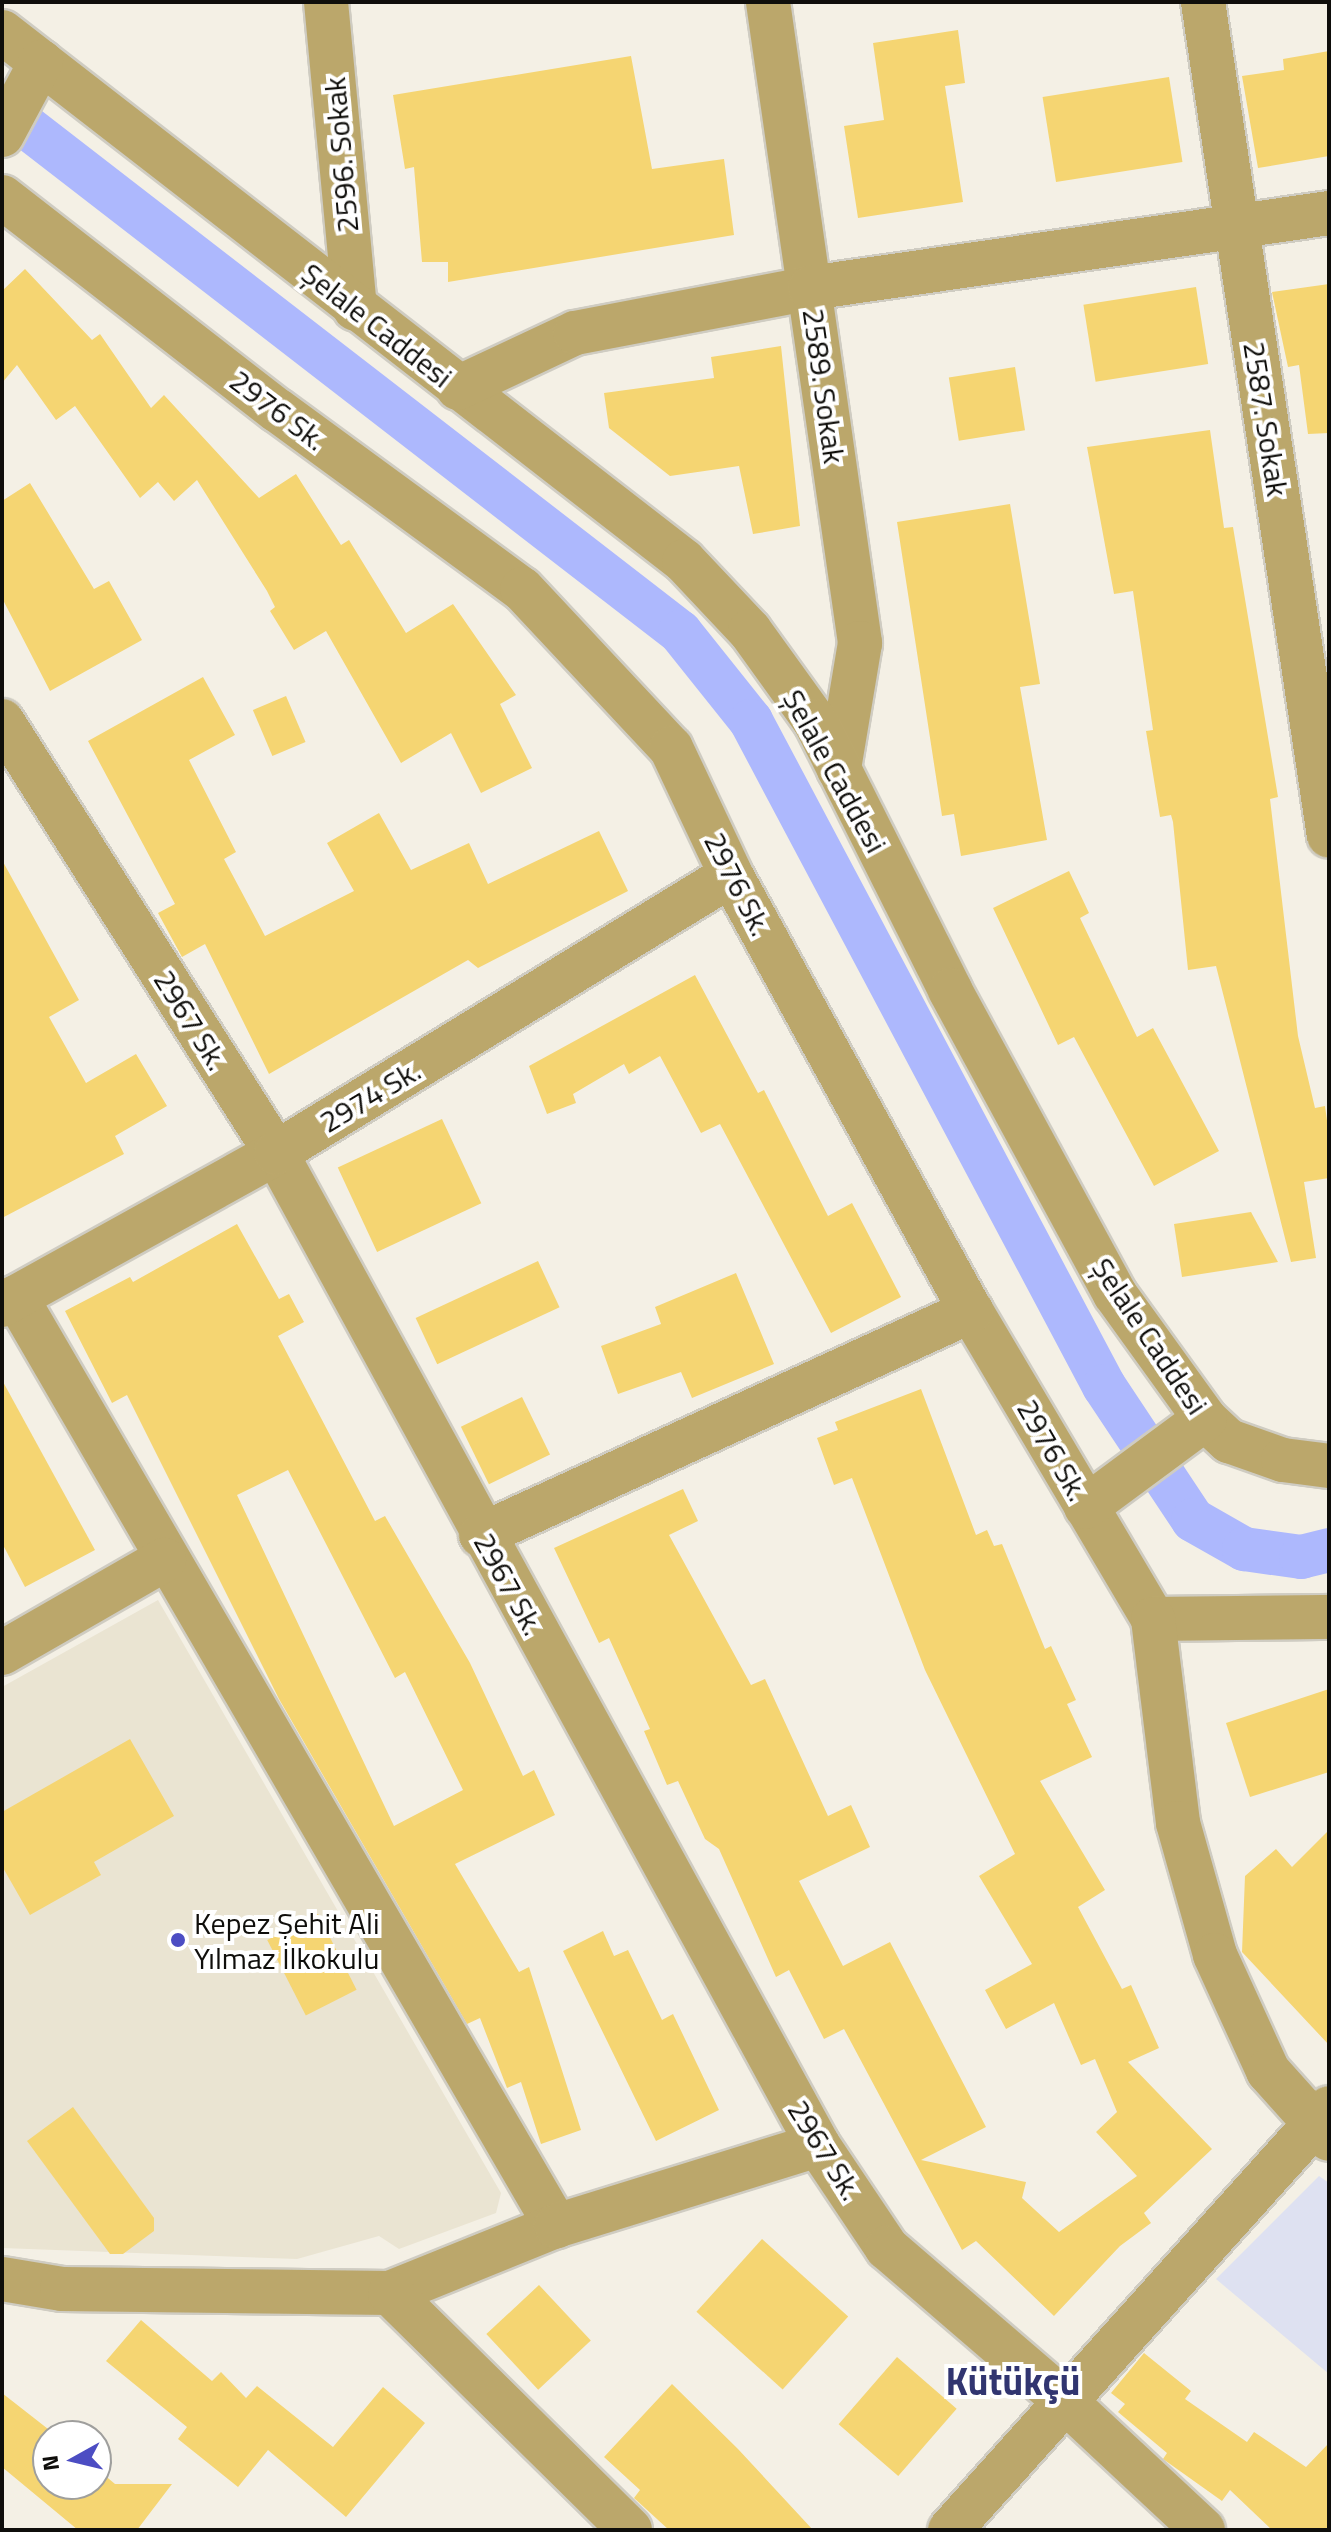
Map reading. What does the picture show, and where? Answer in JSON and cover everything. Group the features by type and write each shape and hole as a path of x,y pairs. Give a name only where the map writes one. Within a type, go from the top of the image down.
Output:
{"street":[{"name":"2596. Sokak","path":"326,2 355,309"},
{"name":"2589. Sokak","path":"768,2 860,643 839,769"},
{"name":"2587. Sokak","path":"1203,2 1329,836"},
{"name":"Şelale Caddesi","path":"2,32 355,309 684,561 750,631 815,721 1115,1294 1205,1419 1229,1441 1283,1460 1329,1466"},
{"path":"2,135 41,62"},
{"name":"2976 Sk.","path":"2,197 277,410 522,589 671,748 731,875 971,1311 1099,1497 1153,1619"},
{"path":"458,388 575,333 810,288 1237,229 1329,213"},
{"name":"2967 Sk.","path":"2,721 276,1153 481,1535 818,2145 887,2248 1067,2403 1203,2530"},
{"name":"2974 Sk.","path":"9,1301 276,1153 731,875"},
{"path":"9,1301 556,2226"},
{"path":"481,1535 971,1311"},
{"path":"1099,1497 1205,1419"},
{"path":"2,1653 164,1560"},
{"path":"950,2530 1323,2124 1268,2071 1215,1955 1178,1823 1153,1619 1329,1617"},
{"path":"2,2279 62,2289 390,2293 556,2226 818,2145"},
{"path":"390,2293 630,2530"}],"shaded area":[{"name":"Kepez Şehit Ali Yılmaz İlkokulu","path":"158,1600 501,2193 496,2213 399,2249 379,2236 297,2259 2,2248 2,1687"},
{"path":"1319,2176 1329,2183 1329,2374 1216,2279"}],"building":[{"path":"958,30 965,83 945,86 963,202 858,218 844,126 884,120 873,43"},
{"path":"1329,51 1329,156 1258,168 1242,76 1284,70 1283,59"},
{"path":"631,56 652,169 724,159 734,235 448,282 448,262 422,262 414,167 405,169 393,95"},
{"path":"1169,77 1182,162 1056,182 1043,97"},
{"path":"25,269 92,340 100,334 151,408 164,395 259,498 296,474 341,545 349,540 406,633 453,604 516,695 500,704 532,768 481,793 451,733 401,763 326,631 294,650 270,611 275,607 267,591 197,480 174,501 158,482 140,498 75,406 56,420 17,365 2,383 2,291"},
{"path":"1329,284 1329,433 1308,434 1299,365 1288,367 1272,292"},
{"path":"1196,287 1208,364 1096,382 1083,305"},
{"path":"781,346 800,526 753,534 739,466 670,476 609,428 604,393 714,378 711,357"},
{"path":"1015,367 1025,430 959,441 949,377"},
{"path":"1210,430 1224,528 1233,527 1278,797 1270,799 1298,1036 1315,1108 1325,1106 1329,1135 1329,1178 1304,1182 1316,1258 1291,1262 1216,966 1188,970 1173,822 1171,815 1160,817 1146,731 1153,730 1133,591 1114,594 1087,447"},
{"path":"30,483 94,589 109,581 142,640 50,691 2,598 2,501"},
{"path":"1010,504 1040,684 1020,687 1047,840 961,856 954,814 942,816 897,522"},
{"path":"203,677 235,735 189,760 236,852 224,859 265,936 354,891 327,843 379,813 411,870 469,843 488,884 599,831 628,891 478,968 468,960 269,1074 205,944 182,957 158,913 175,904 88,741"},
{"path":"286,696 306,742 272,756 253,710"},
{"path":"2,860 79,1000 49,1017 86,1083 136,1054 167,1106 115,1136 124,1154 2,1218"},
{"path":"1069,871 1089,913 1080,918 1137,1037 1153,1028 1219,1151 1154,1186 1074,1037 1058,1045 993,908"},
{"path":"695,975 758,1093 764,1090 828,1216 852,1203 901,1297 831,1333 720,1124 701,1133 660,1056 629,1074 624,1064 573,1094 576,1103 547,1114 529,1066"},
{"path":"442,1119 481,1203 377,1252 338,1168"},
{"path":"1251,1212 1278,1262 1182,1277 1174,1224"},
{"path":"237,1224 279,1299 289,1294 304,1322 278,1336 375,1521 385,1516 470,1663 523,1776 534,1770 555,1815 455,1864 519,1972 529,1967 581,2130 541,2144 521,2082 507,2088 480,2018 467,2024 279,1699 127,1395 112,1403 65,1311 130,1277 133,1282","holes":["288,1470 395,1678 405,1672 463,1790 394,1826 237,1495"]},
{"path":"538,1261 560,1307 437,1364 416,1318"},
{"path":"736,1273 774,1364 692,1398 681,1372 618,1394 601,1346 661,1324 655,1307"},
{"path":"2,1380 95,1550 25,1587 2,1543"},
{"path":"921,1389 976,1535 987,1530 994,1546 1002,1544 1045,1649 1051,1646 1076,1700 1067,1704 1092,1757 1040,1781 1105,1890 1078,1907 1122,1989 1131,1985 1159,2048 1128,2062 1212,2149 1144,2213 1151,2223 1120,2246 1054,2316 976,2241 962,2250 844,2029 824,2039 789,1970 776,1977 719,1849 705,1839 678,1781 667,1785 644,1731 650,1729 609,1638 599,1643 554,1548 683,1489 698,1521 669,1535 751,1685 765,1679 828,1816 851,1805 870,1847 799,1881 843,1966 890,1942 986,2127 921,2160 1026,2182 1022,2198 1059,2232 1137,2176 1096,2132 1117,2112 1095,2059 1081,2065 1054,2003 1006,2029 985,1990 1032,1964 979,1876 1015,1854 925,1670 852,1478 834,1485 817,1438 838,1430 835,1422"},
{"path":"522,1397 550,1455 489,1484 461,1427"},
{"path":"1329,1689 1329,1772 1250,1797 1226,1723"},
{"path":"130,1739 174,1816 94,1862 101,1875 30,1915 2,1866 2,1812"},
{"path":"1329,1830 1329,2045 1242,1952 1245,1876 1276,1849 1292,1867"},
{"path":"318,1914 357,1990 306,2016 267,1940"},
{"path":"603,1931 614,1956 628,1950 662,2020 673,2014 719,2110 656,2141 563,1951"},
{"path":"73,2107 154,2218 154,2231 123,2254 110,2254 27,2141"},
{"path":"762,2239 848,2317 783,2389 696,2312"},
{"path":"539,2285 591,2341 538,2390 486,2334"},
{"path":"141,2320 212,2381 221,2372 246,2398 257,2386 333,2447 383,2387 425,2423 346,2517 268,2450 238,2487 178,2439 187,2427 106,2361"},
{"path":"1144,2353 1191,2391 1185,2399 1247,2442 1254,2432 1306,2467 1329,2443 1329,2530 1272,2530 1230,2490 1222,2501 1163,2459 1167,2453 1118,2412 1125,2404 1111,2393"},
{"path":"897,2357 957,2409 898,2476 839,2424"},
{"path":"672,2384 813,2530 669,2530 634,2498 640,2490 604,2457"},
{"path":"2,2393 37,2420 32,2420 32,2492 2,2467"},
{"path":"112,2481 172,2484 137,2530 78,2530 42,2500 112,2500"}],"waterway":[{"path":"2,108 680,632 751,721 1104,1386 1193,1520 1244,1549 1301,1557 1329,1550"}],"place":[{"name":"Kepez Şehit Ali Yılmaz İlkokulu","path":"178,1940"}],"district":[{"name":"Kütükçü","path":"1013,2382"}]}
